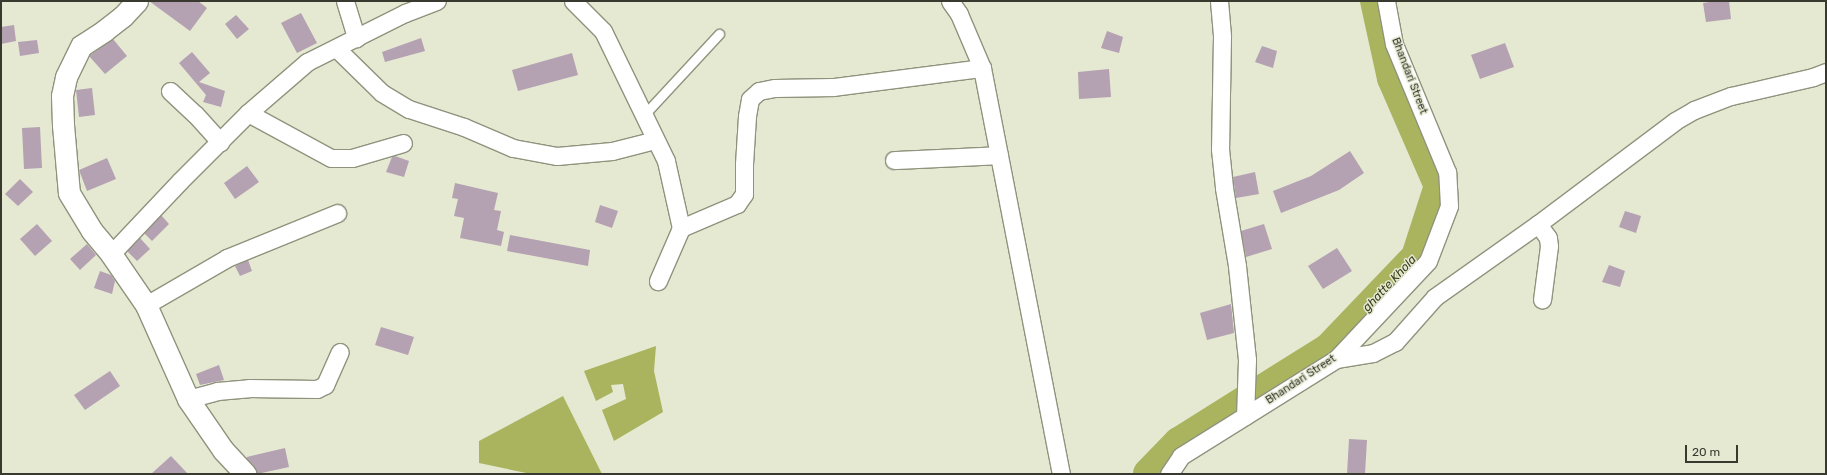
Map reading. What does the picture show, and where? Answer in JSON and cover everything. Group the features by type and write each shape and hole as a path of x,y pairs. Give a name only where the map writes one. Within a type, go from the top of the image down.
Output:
{"street":[{"path":"137,1 123,16 81,46 66,77 62,96 70,193 92,231 111,254 146,305 188,399 223,450 245,474"},
{"path":"345,1 356,38"},
{"path":"111,254 248,114 307,62 356,38 403,7 437,1"},
{"path":"574,1 603,31 666,161 681,228 658,281"},
{"path":"950,1 959,14 982,68 1061,474"},
{"path":"1219,1 1222,37 1220,150 1224,188 1237,266 1247,360 1245,416"},
{"name":"Bhandari Street","path":"1169,474 1181,456 1336,359 1428,261 1450,206 1447,172 1394,44 1386,1"},
{"path":"336,48 382,93 409,109 464,127 513,148 557,156 612,151 656,140"},
{"path":"681,228 736,204 744,194 747,116 750,100 759,90 775,88 833,87 982,68"},
{"path":"1336,359 1373,353 1395,342 1435,297 1538,224 1675,121 1694,110 1731,96 1826,72"},
{"path":"170,91 195,114 220,142"},
{"path":"248,114 331,158 352,158 403,143"},
{"path":"894,160 999,155"},
{"path":"146,305 227,258 337,213"},
{"path":"1538,224 1548,238 1549,246 1542,300"},
{"path":"188,399 216,391 249,388 317,389 325,385 340,352"}],"lane":[{"path":"644,116 719,34"}],"shaded area":[{"path":"656,346 654,371 663,412 614,441 602,410 626,399 623,384 611,385 613,392 596,401 584,371"},
{"path":"563,396 602,474 531,474 479,463 479,441"}],"building":[{"path":"149,1 198,1 207,8 190,31"},
{"path":"1729,1 1731,19 1706,22 1703,3"},
{"path":"301,13 317,43 297,53 281,23"},
{"path":"236,15 249,29 237,39 225,24"},
{"path":"14,25 16,41 1,44 1,27"},
{"path":"1107,31 1123,37 1119,53 1101,48"},
{"path":"421,38 425,51 385,62 382,52"},
{"path":"113,39 127,56 105,74 89,56"},
{"path":"37,40 39,53 20,56 18,42"},
{"path":"1505,43 1514,67 1480,79 1471,55"},
{"path":"1262,46 1277,51 1273,68 1255,62"},
{"path":"192,52 210,73 199,82 225,91 221,107 203,102 206,95 179,63"},
{"path":"572,53 578,75 518,91 512,70"},
{"path":"1109,69 1111,97 1079,99 1078,72"},
{"path":"92,88 95,115 79,117 76,90"},
{"path":"40,127 42,168 24,169 22,128"},
{"path":"1350,151 1364,173 1339,190 1281,213 1273,191 1311,176"},
{"path":"395,156 409,161 404,177 386,172 392,157"},
{"path":"107,158 116,179 87,191 79,170"},
{"path":"247,166 259,182 235,199 224,183"},
{"path":"1255,172 1259,194 1236,198 1233,177"},
{"path":"20,179 33,192 18,206 5,194"},
{"path":"455,183 498,193 494,210 501,211 497,230 504,232 501,246 460,238 464,218 454,216 458,199 452,198"},
{"path":"600,205 618,211 612,228 595,222"},
{"path":"1625,211 1641,216 1636,233 1619,227"},
{"path":"161,215 169,224 152,241 144,233"},
{"path":"37,224 52,241 35,256 20,239"},
{"path":"1264,224 1272,249 1246,257 1241,231"},
{"path":"510,235 590,250 588,266 507,251"},
{"path":"140,238 150,249 137,261 127,251"},
{"path":"87,244 96,255 80,270 70,259"},
{"path":"1337,248 1352,271 1323,289 1308,266"},
{"path":"248,260 252,271 240,276 235,266"},
{"path":"1609,265 1625,271 1620,287 1602,282"},
{"path":"100,271 111,275 115,281 112,294 94,288"},
{"path":"1231,304 1234,333 1207,340 1200,313"},
{"path":"381,327 414,337 408,355 375,345"},
{"path":"219,365 224,380 200,385 196,374"},
{"path":"110,371 120,386 85,410 74,395"},
{"path":"1349,439 1367,440 1365,474 1347,474"},
{"path":"285,448 289,467 257,474 254,466 247,459 247,457"},
{"path":"171,456 188,474 151,474"}],"waterway":[{"name":"ghatte Khola","path":"1149,474 1179,443 1329,349 1417,257 1440,186 1393,78 1376,1"}]}
